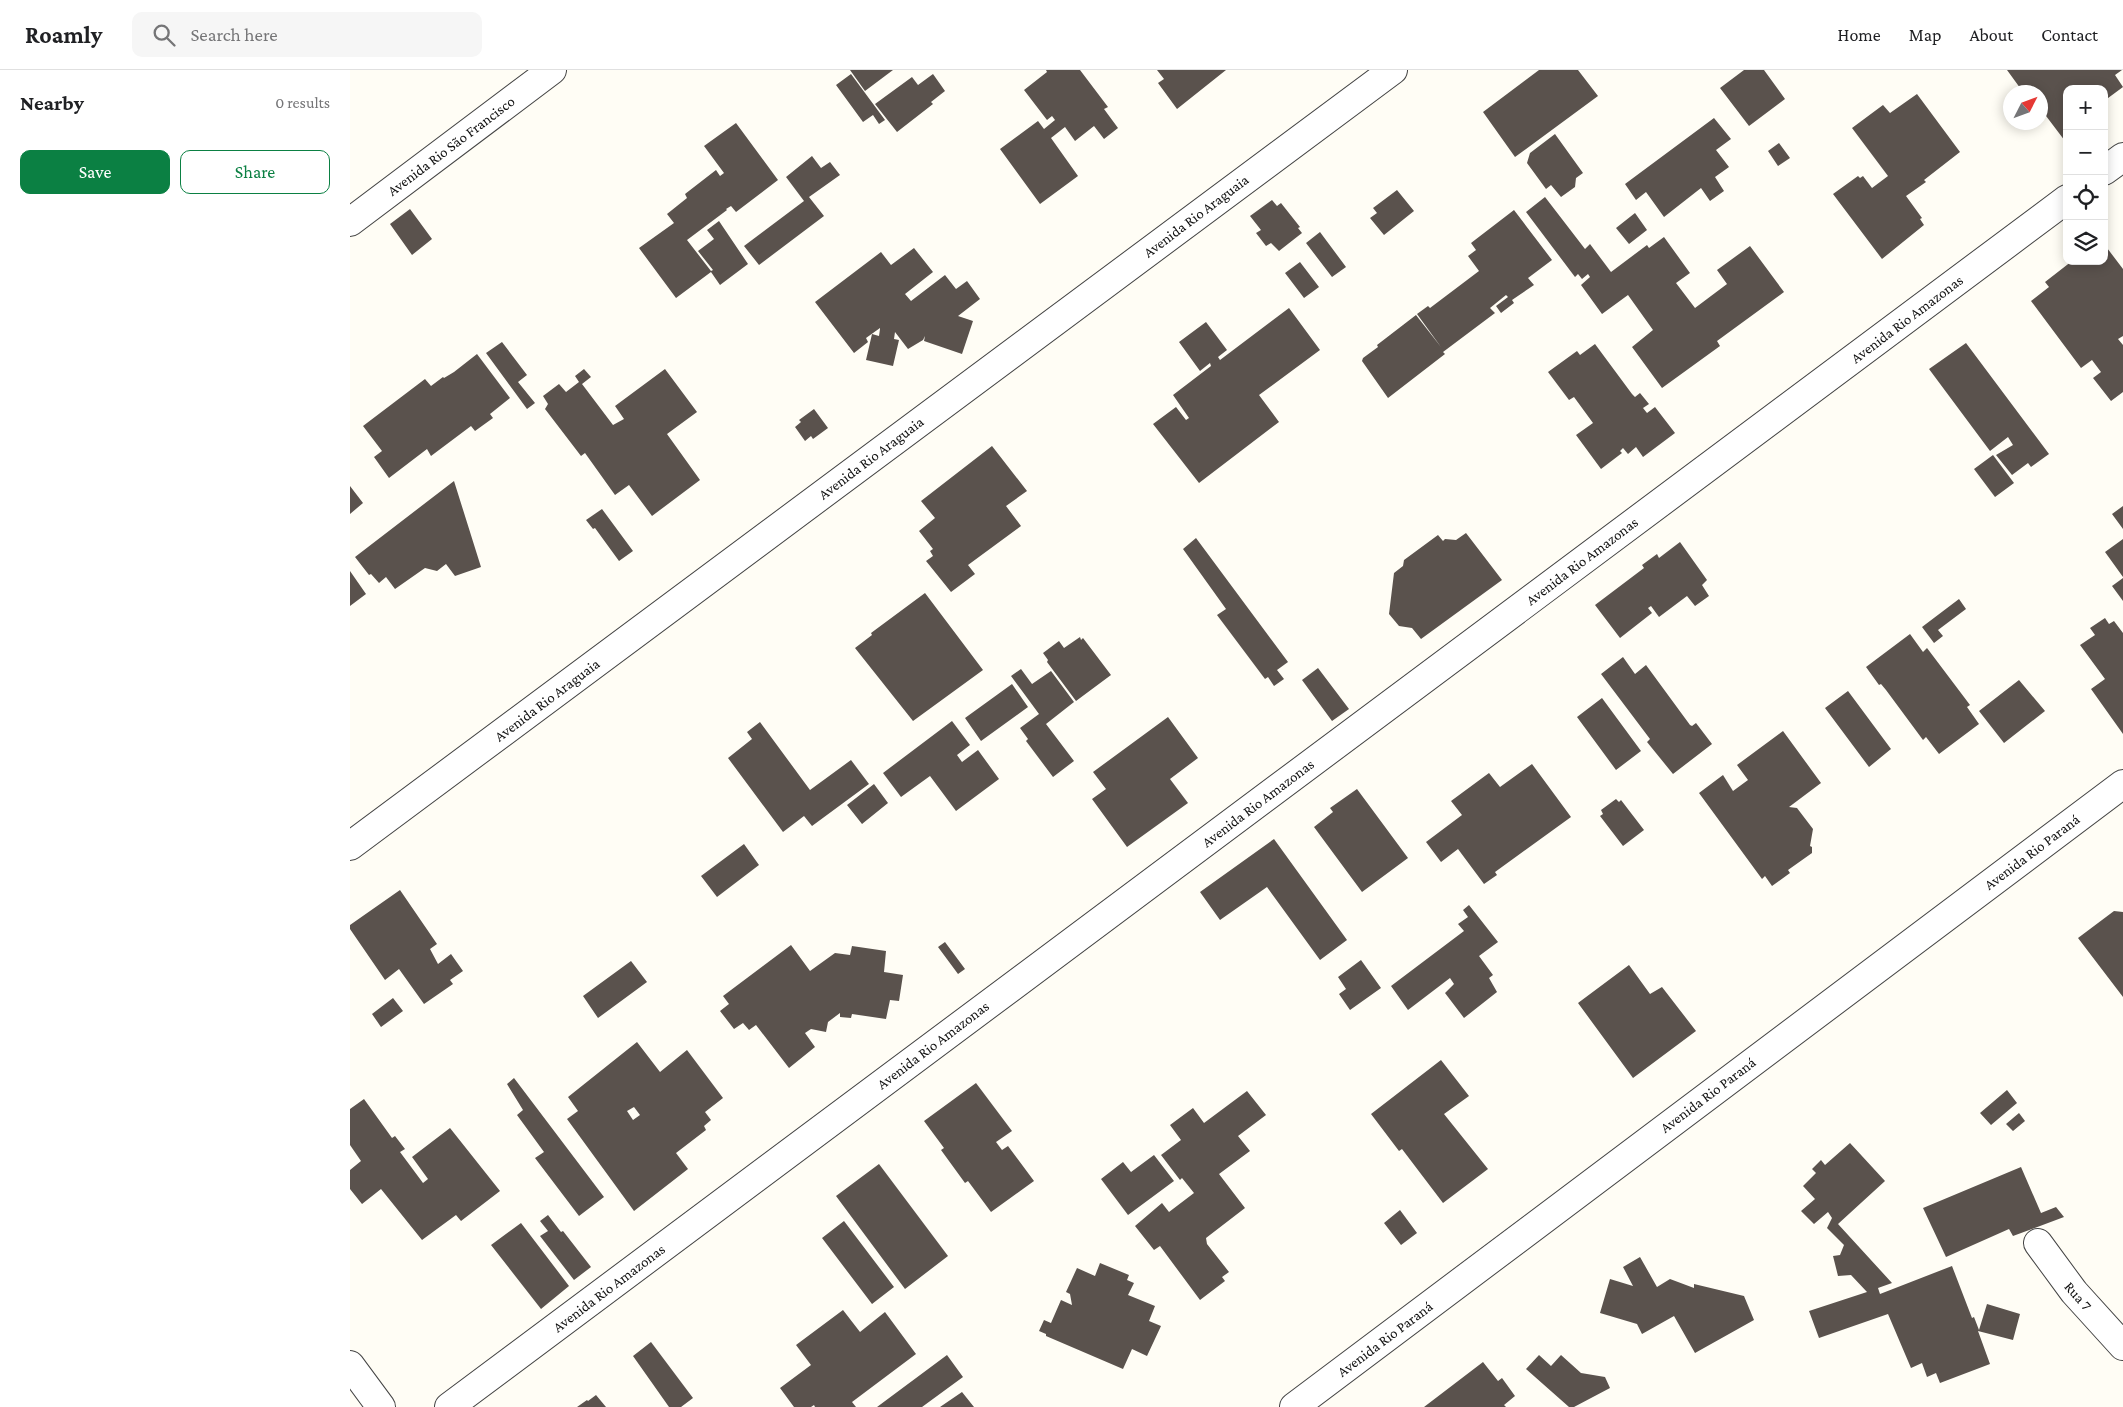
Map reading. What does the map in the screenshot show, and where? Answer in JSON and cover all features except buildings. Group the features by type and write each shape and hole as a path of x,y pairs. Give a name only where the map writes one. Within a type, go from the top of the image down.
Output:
{"street":[{"name":"Avenida Rio São Francisco","path":"350,222 552,70"},
{"name":"Avenida Rio Araguaia","path":"350,846 1393,70"},
{"path":"2108,169 2123,158"},
{"name":"Avenida Rio Amazonas","path":"449,1407 2063,202"},
{"name":"Avenida Rio Paraná","path":"1294,1407 2123,784"},
{"name":"Rua 7","path":"2038,1243 2074,1292 2123,1346"},
{"path":"350,1365 381,1407"}]}
